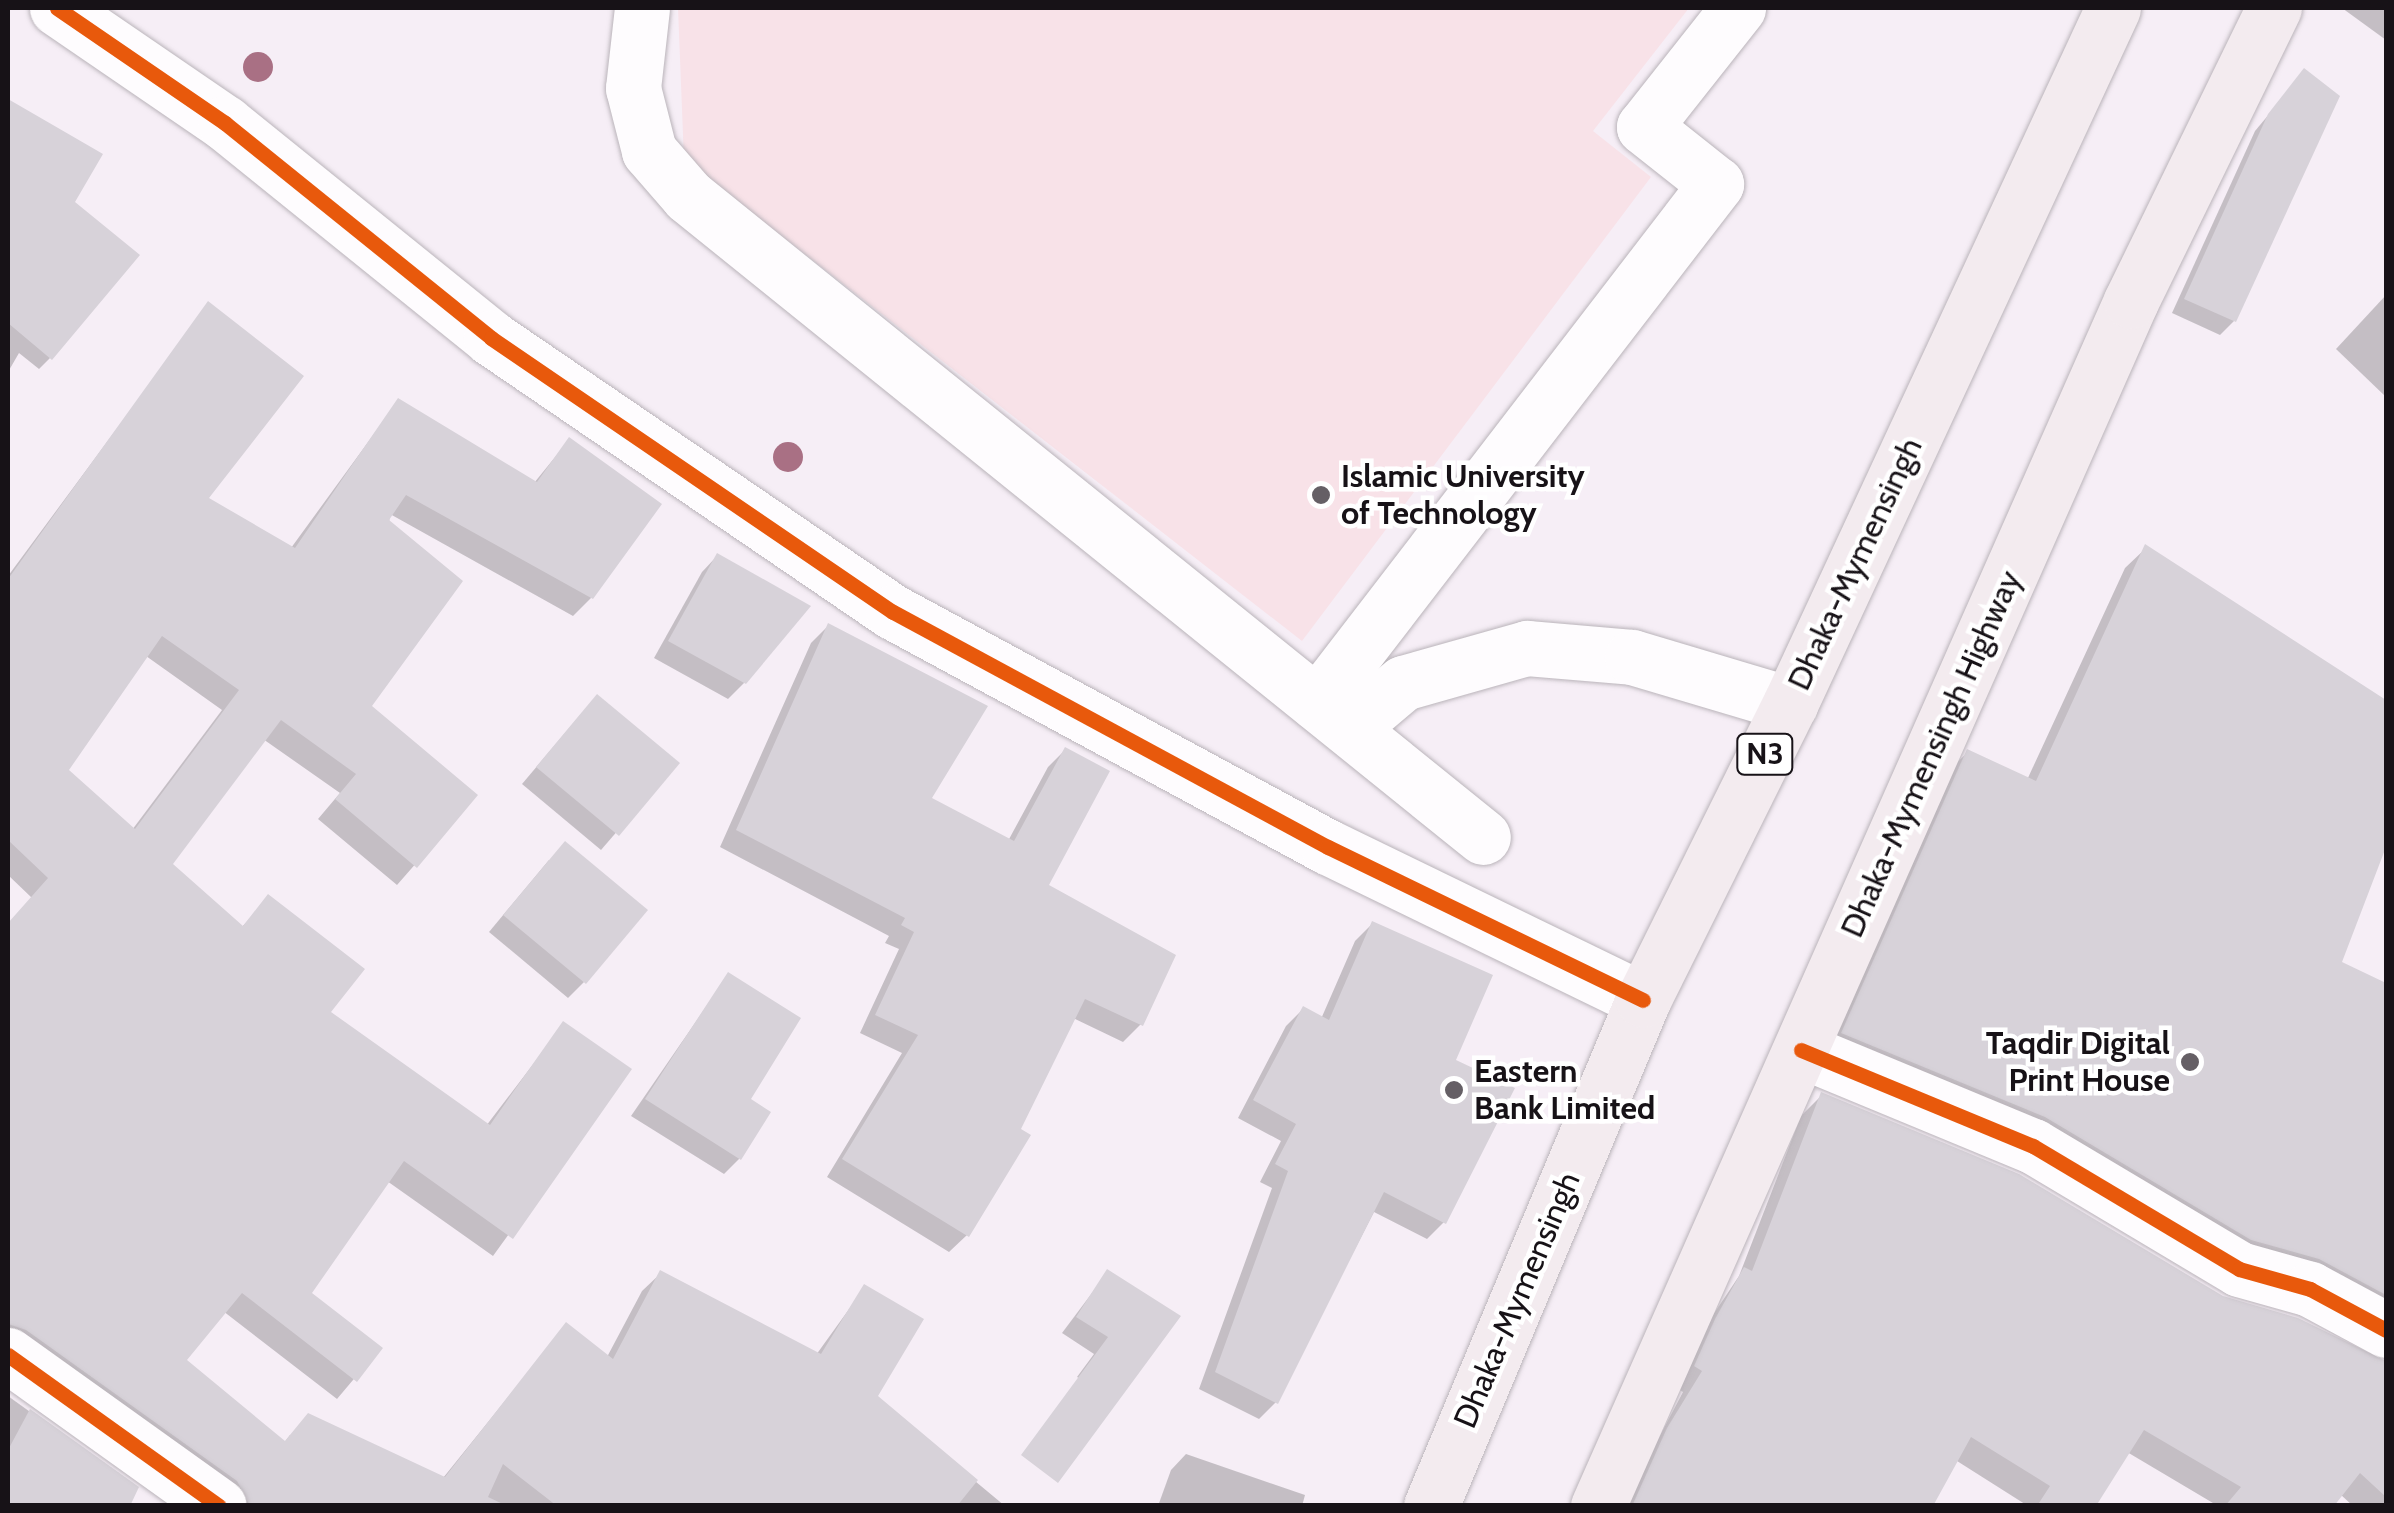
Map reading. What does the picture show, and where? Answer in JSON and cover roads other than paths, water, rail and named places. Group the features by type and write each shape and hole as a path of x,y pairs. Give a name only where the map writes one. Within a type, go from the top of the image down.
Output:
{"highway":[{"name":"Dhaka-Mymensingh","path":"1431,1506 1643,1000 1790,704 2112,8"},
{"name":"Dhaka-Mymensingh Highway","path":"1598,1506 2131,301 2274,8"}],"street":[{"path":"57,8 226,124 491,338 893,612 1328,847 1643,1000"},
{"path":"642,8 633,88 649,151 688,196 1483,838"},
{"path":"1334,715 1716,184 1644,127 1738,8"},
{"path":"1334,715 1403,683 1527,648 1632,657 1790,704"},
{"path":"1801,1050 2033,1146 2238,1269 2310,1290 2386,1330"},
{"path":"8,1355 218,1506"}],"place":[{"name":"Islamic University of Technology","path":"1321,495"},
{"name":"Taqdir Digital Print House","path":"2190,1062"},
{"name":"Eastern Bank Limited","path":"1454,1090"}]}
